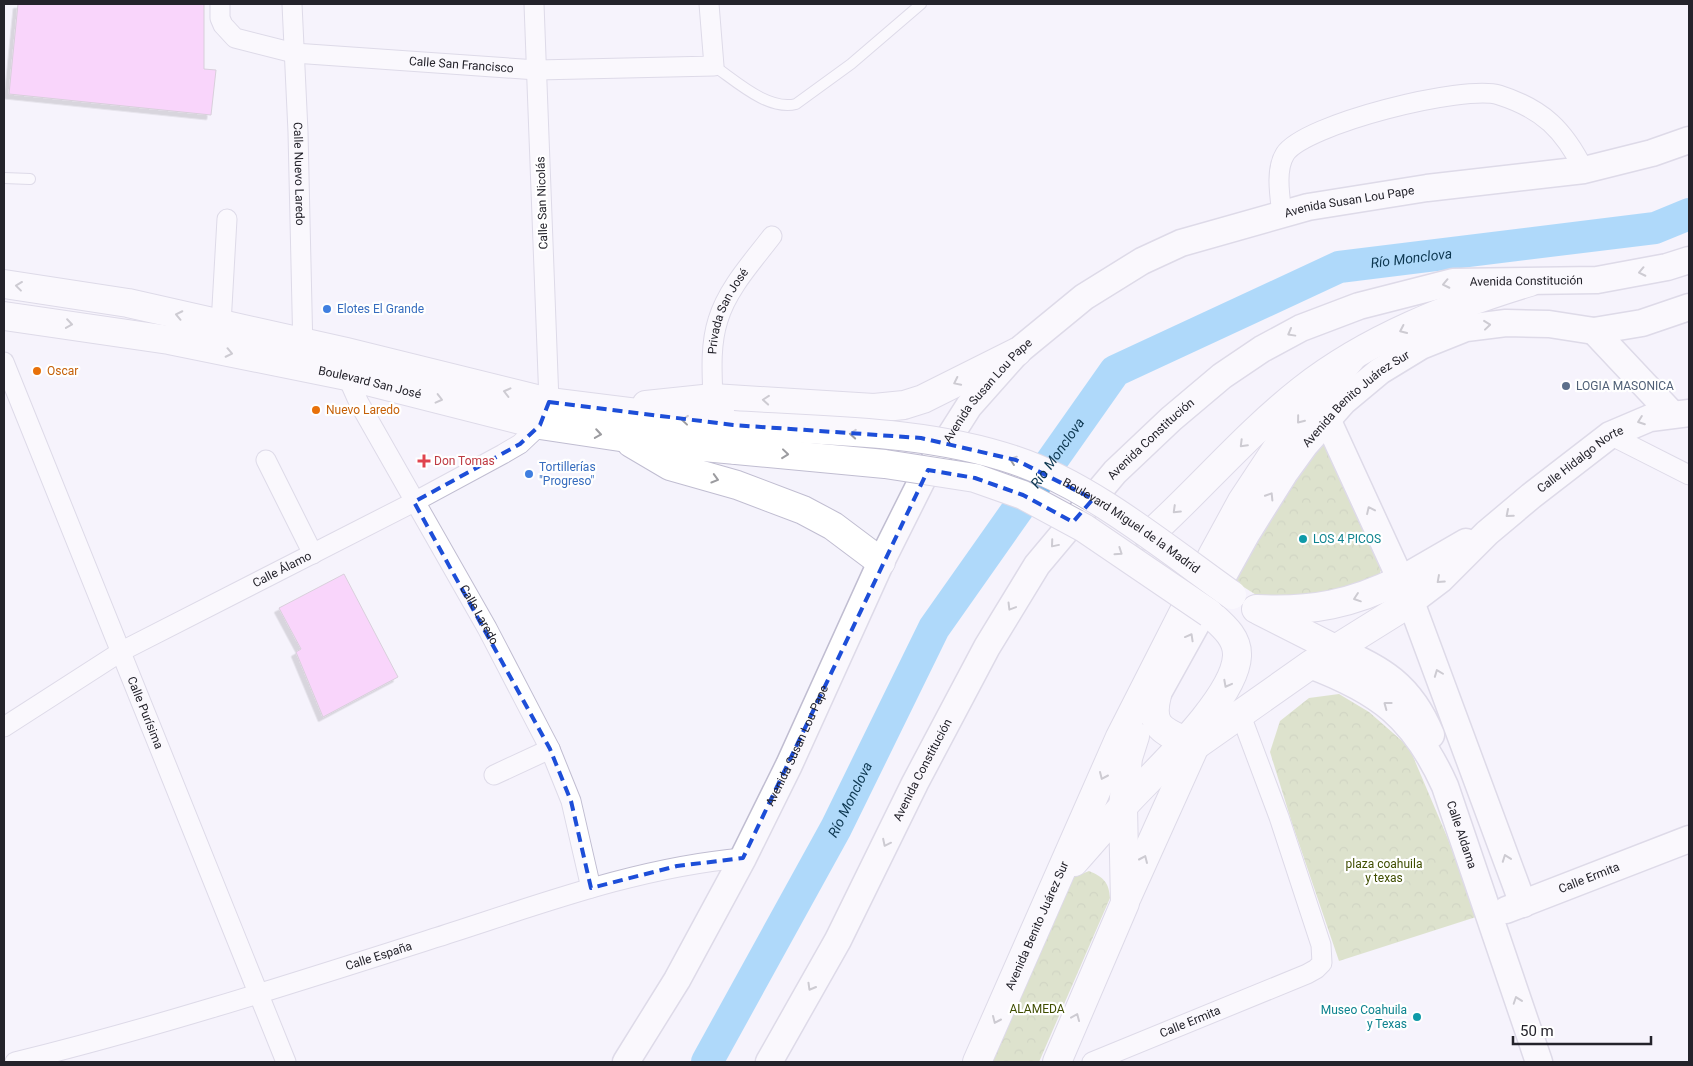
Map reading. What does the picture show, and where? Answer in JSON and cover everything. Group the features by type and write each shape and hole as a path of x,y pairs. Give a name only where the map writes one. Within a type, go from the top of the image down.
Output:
{"main road":[{"path":"1148,536 1258,429 1302,390 1353,356 1425,320 1490,294 1530,282"},
{"name":"Boulevard San José","path":"4,284 76,294 222,324 303,356"},
{"path":"16,317 76,294 122,332"},
{"name":"Boulevard San José","path":"16,317 303,356 347,364 544,414 624,438 735,437"},
{"path":"617,412 658,403 713,398 874,408 904,405 923,399 1017,352"},
{"path":"1065,872 1124,728 1172,632 1242,501 1277,448 1353,356"},
{"name":"Boulevard San José","path":"544,414 617,412 735,437"},
{"name":"Avenida Benito Juárez Sur","path":"735,437 975,478 1023,495 1084,528 1209,613 1232,635 1236,648 1236,662 1219,698 1190,743 1123,807 1065,872 978,1062"},
{"name":"Boulevard Miguel de la Madrid","path":"735,437 921,438 978,449 1016,460 1060,480 1098,502 1232,595 1335,648"},
{"path":"624,438 652,458 670,466 737,485 803,510 833,526 881,562"},
{"path":"1256,609 1294,610 1346,602 1375,592 1407,590"},
{"path":"1057,1062 1124,893 1190,743 1240,713 1335,648 1407,590"},
{"path":"1124,893 1123,807 1130,748 1157,695"},
{"path":"1157,695 1154,714 1157,724 1190,743"},
{"path":"1065,872 1092,860 1102,862 1118,874 1124,893"}],"street":[{"name":"Calle Nuevo Laredo","path":"292,4 303,356"},
{"name":"Calle San Nicolás","path":"534,4 544,414"},
{"path":"709,4 714,66"},
{"name":"Calle San Francisco","path":"220,11 225,29 235,38 294,53 536,70 714,66"},
{"path":"1282,214 1281,167 1286,153 1297,143 1357,118 1403,105 1450,95 1474,92 1494,94 1542,115 1568,140 1584,170"},
{"name":"Avenida Susan Lou Pape","path":"626,1062 677,980 743,858 793,756 881,562 922,480 969,406 1017,352 1084,297 1142,261 1181,243 1282,214 1357,198 1584,170 1652,153 1689,140"},
{"path":"222,324 227,219"},
{"name":"Privada San José","path":"713,398 712,363 718,320 743,275 772,236"},
{"name":"Avenida Constitución","path":"769,1062 838,940 915,783 987,647 1037,565 1115,472 1171,419 1222,376 1262,349 1301,328 1359,306 1453,282 1597,280 1667,267 1689,260"},
{"name":"Avenida Benito Juárez Sur","path":"1157,695 1247,533 1284,474 1344,400 1380,371 1421,346 1466,328 1506,323 1549,324 1594,330 1642,323 1689,307"},
{"path":"1594,330 1680,414"},
{"name":"Calle Purísima","path":"4,362 62,510 122,651 286,1062"},
{"name":"Calle Laredo","path":"347,364 359,403 487,628 550,749 570,801 591,888"},
{"name":"Calle Álamo","path":"4,727 122,651 414,502 520,444 544,414"},
{"name":"Calle Hidalgo Norte","path":"1407,590 1464,543 1487,533 1531,496 1610,435 1650,418 1680,414"},
{"path":"1327,419 1407,590 1523,904"},
{"path":"1610,435 1689,475"},
{"path":"266,460 313,554"},
{"path":"1335,648 1365,661 1391,677 1452,708"},
{"name":"Calle Aldama","path":"1310,665 1368,690 1393,709 1415,732 1428,751 1445,786 1539,1062"},
{"path":"1391,677 1410,698 1427,724 1438,752 1445,786"},
{"name":"Calle Ermita","path":"1092,1062 1289,980 1320,965 1323,950 1279,817 1240,713"},
{"path":"494,775 550,749"},
{"name":"Calle Ermita","path":"1489,916 1689,839"},
{"name":"Calle España","path":"15,1062 260,995 591,888 677,866 743,858"}],"lane":[{"path":"714,66 762,98 786,106 796,104 851,64 921,4"},
{"path":"4,178 30,179"}],"highlighted area":[{"path":"549,402 733,425 921,438 1016,460 1093,499 1073,522 1023,495 975,478 928,470 743,858 677,866 591,888 571,801 550,749 414,502 520,444 540,425"}],"green space":[{"path":"1323,441 1383,565 1378,578 1318,597 1261,598 1239,584 1234,576 1257,532"},
{"name":"plaza coahuila y texas","path":"1339,694 1369,712 1409,747 1448,839 1476,917 1339,961 1270,752 1280,721 1309,698"},
{"name":"ALAMEDA","path":"1089,871 1105,881 1110,898 1039,1062 989,1062 1072,878"}],"building":[{"path":"18,4 204,4 204,69 216,70 211,115 9,94"},
{"path":"344,574 398,677 323,717 296,652 301,649 279,608"}],"waterway":[{"name":"Río Monclova","path":"707,1062 836,828 934,628 1115,371 1339,267 1655,228 1689,214"}],"place":[{"name":"Elotes El Grande","path":"327,309"},
{"name":"Oscar","path":"37,371"},
{"name":"LOGIA MASONICA","path":"1566,386"},
{"name":"Nuevo Laredo","path":"316,410"},
{"name":"Don Tomas","path":"424,461"},
{"name":"Tortillerías \"Progreso\"","path":"529,474"},
{"name":"LOS 4 PICOS","path":"1303,539"},
{"name":"Museo Coahuila y Texas","path":"1417,1017"}]}
